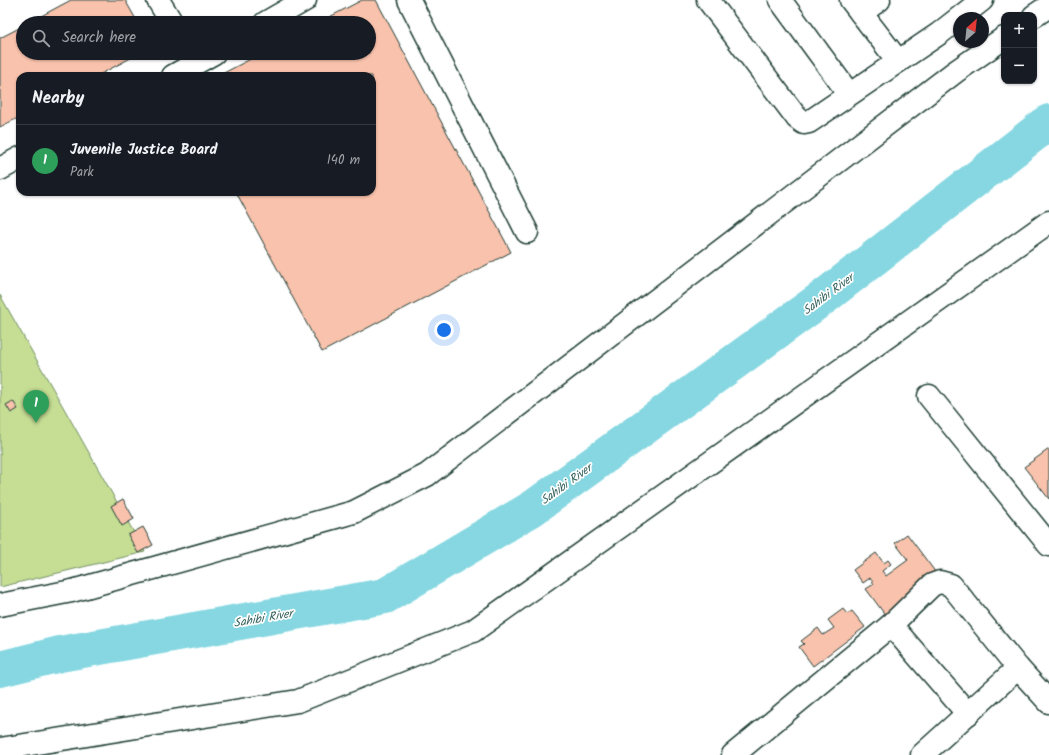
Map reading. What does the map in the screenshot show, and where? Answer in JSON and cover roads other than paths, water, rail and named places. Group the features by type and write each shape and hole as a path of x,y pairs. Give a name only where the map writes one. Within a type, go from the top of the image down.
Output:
{"street":[{"path":"158,0 168,16"},
{"path":"277,16 305,0"},
{"path":"409,0 527,232"},
{"path":"708,0 801,122 804,123 809,122 940,33 982,0"},
{"path":"780,0 849,94"},
{"path":"879,0 856,6 898,61"},
{"path":"1037,14 1049,6"},
{"path":"0,605 72,591 354,512 427,475 955,72 1001,40"},
{"path":"178,72 194,60"},
{"path":"0,169 16,160"},
{"path":"0,749 298,701 473,631 1049,222"},
{"path":"929,396 1049,545"},
{"path":"733,755 891,625 932,585 940,582 952,585 1018,668 1049,702"},
{"path":"891,625 968,714"},
{"path":"922,755 1018,668"}],"waterway":[{"name":"Sahibi River","path":"0,669 60,654 385,596 533,508 824,297 1049,122"}],"place":[{"name":"Juvenile Justice Board","path":"36,423"}]}
